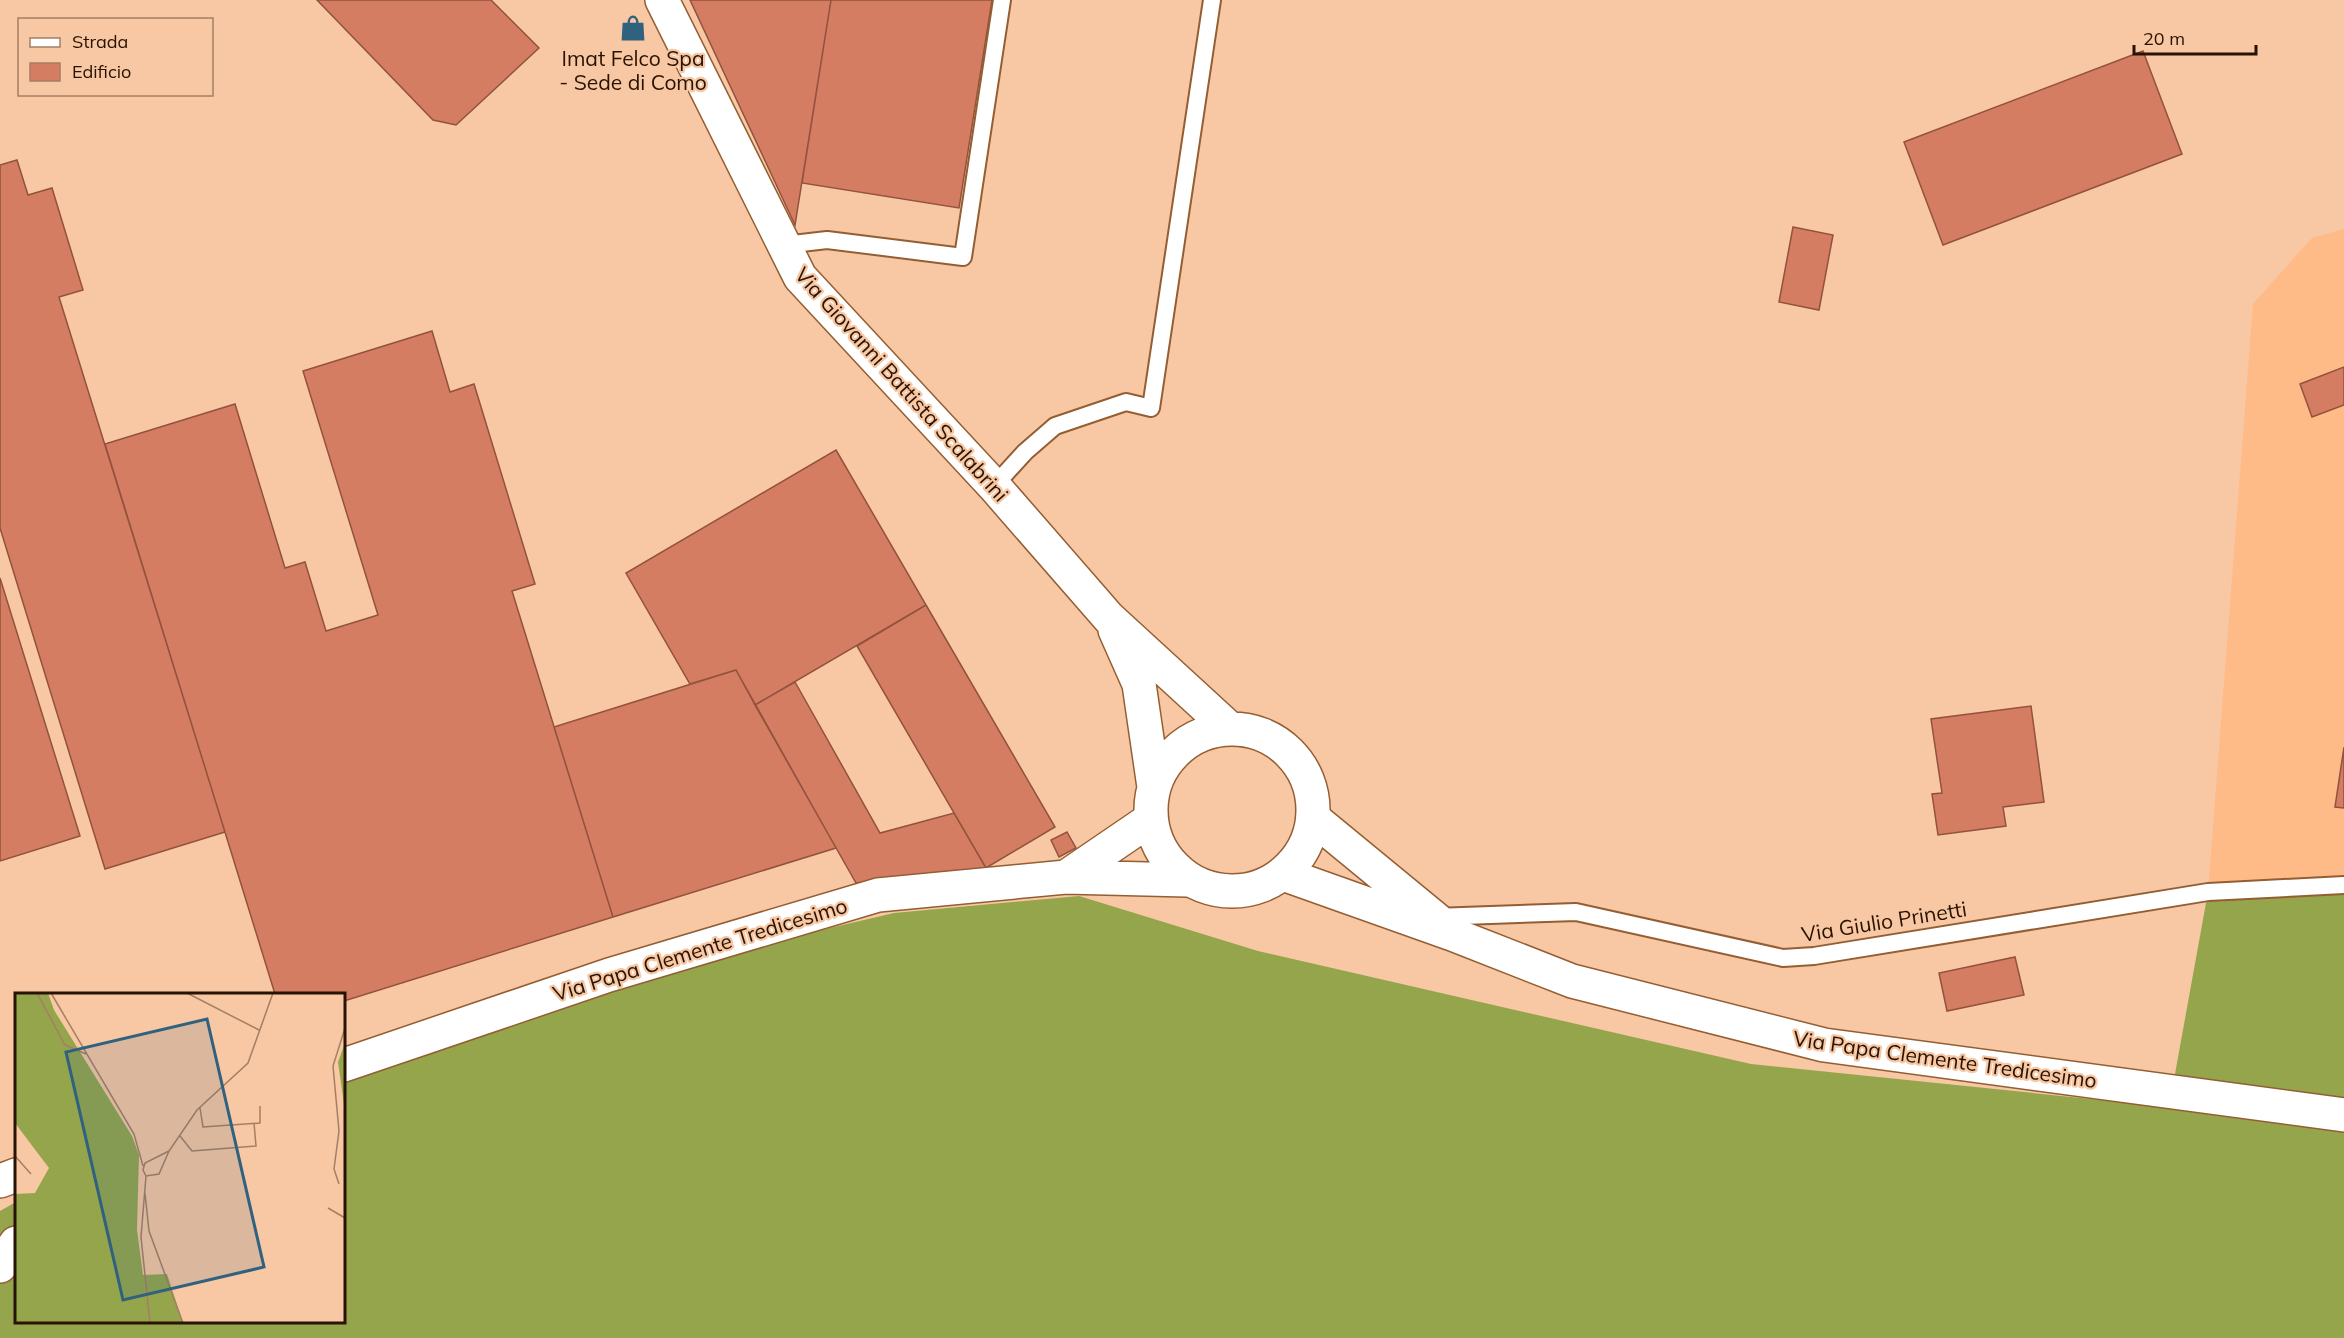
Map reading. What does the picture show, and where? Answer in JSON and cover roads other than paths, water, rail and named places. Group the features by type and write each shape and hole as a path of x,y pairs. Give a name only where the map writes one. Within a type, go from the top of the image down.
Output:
{"main road":[{"name":"Via Giovanni Battista Scalabrini","path":"662,0 800,277 994,486 1109,618 1230,729"},
{"name":"Via Giovanni Battista Scalabrini","path":"1109,618 1139,684 1152,803"},
{"path":"1230,729 1258,733 1293,756 1310,785 1313,818 1304,849 1283,874 1257,889 1224,892 1187,879 1161,851 1152,803 1166,763 1188,742 1201,734 1230,729"},
{"name":"Via Papa Clemente Tredicesimo","path":"1066,877 1152,803"},
{"name":"Via Papa Clemente Tredicesimo","path":"1313,818 1443,925"},
{"name":"Via Papa Clemente Tredicesimo","path":"1283,874 1443,925 1572,981 1824,1045 2344,1115"},
{"name":"Via Papa Clemente Tredicesimo","path":"345,1065 609,975 878,895 1066,877 1187,879"},
{"path":"0,1181 15,1175"},
{"path":"0,1266 15,1244"}],"lane":[{"path":"784,245 827,240 963,257 1002,0"},
{"path":"994,486 1025,452 1055,426 1126,402 1150,408 1212,0"},
{"name":"Via Giulio Prinetti","path":"1443,925 1576,912 1783,958 1814,956 2208,892 2344,885"}],"place":[{"name":"Imat Felco Spa - Sede di Como","path":"633,28"}]}
